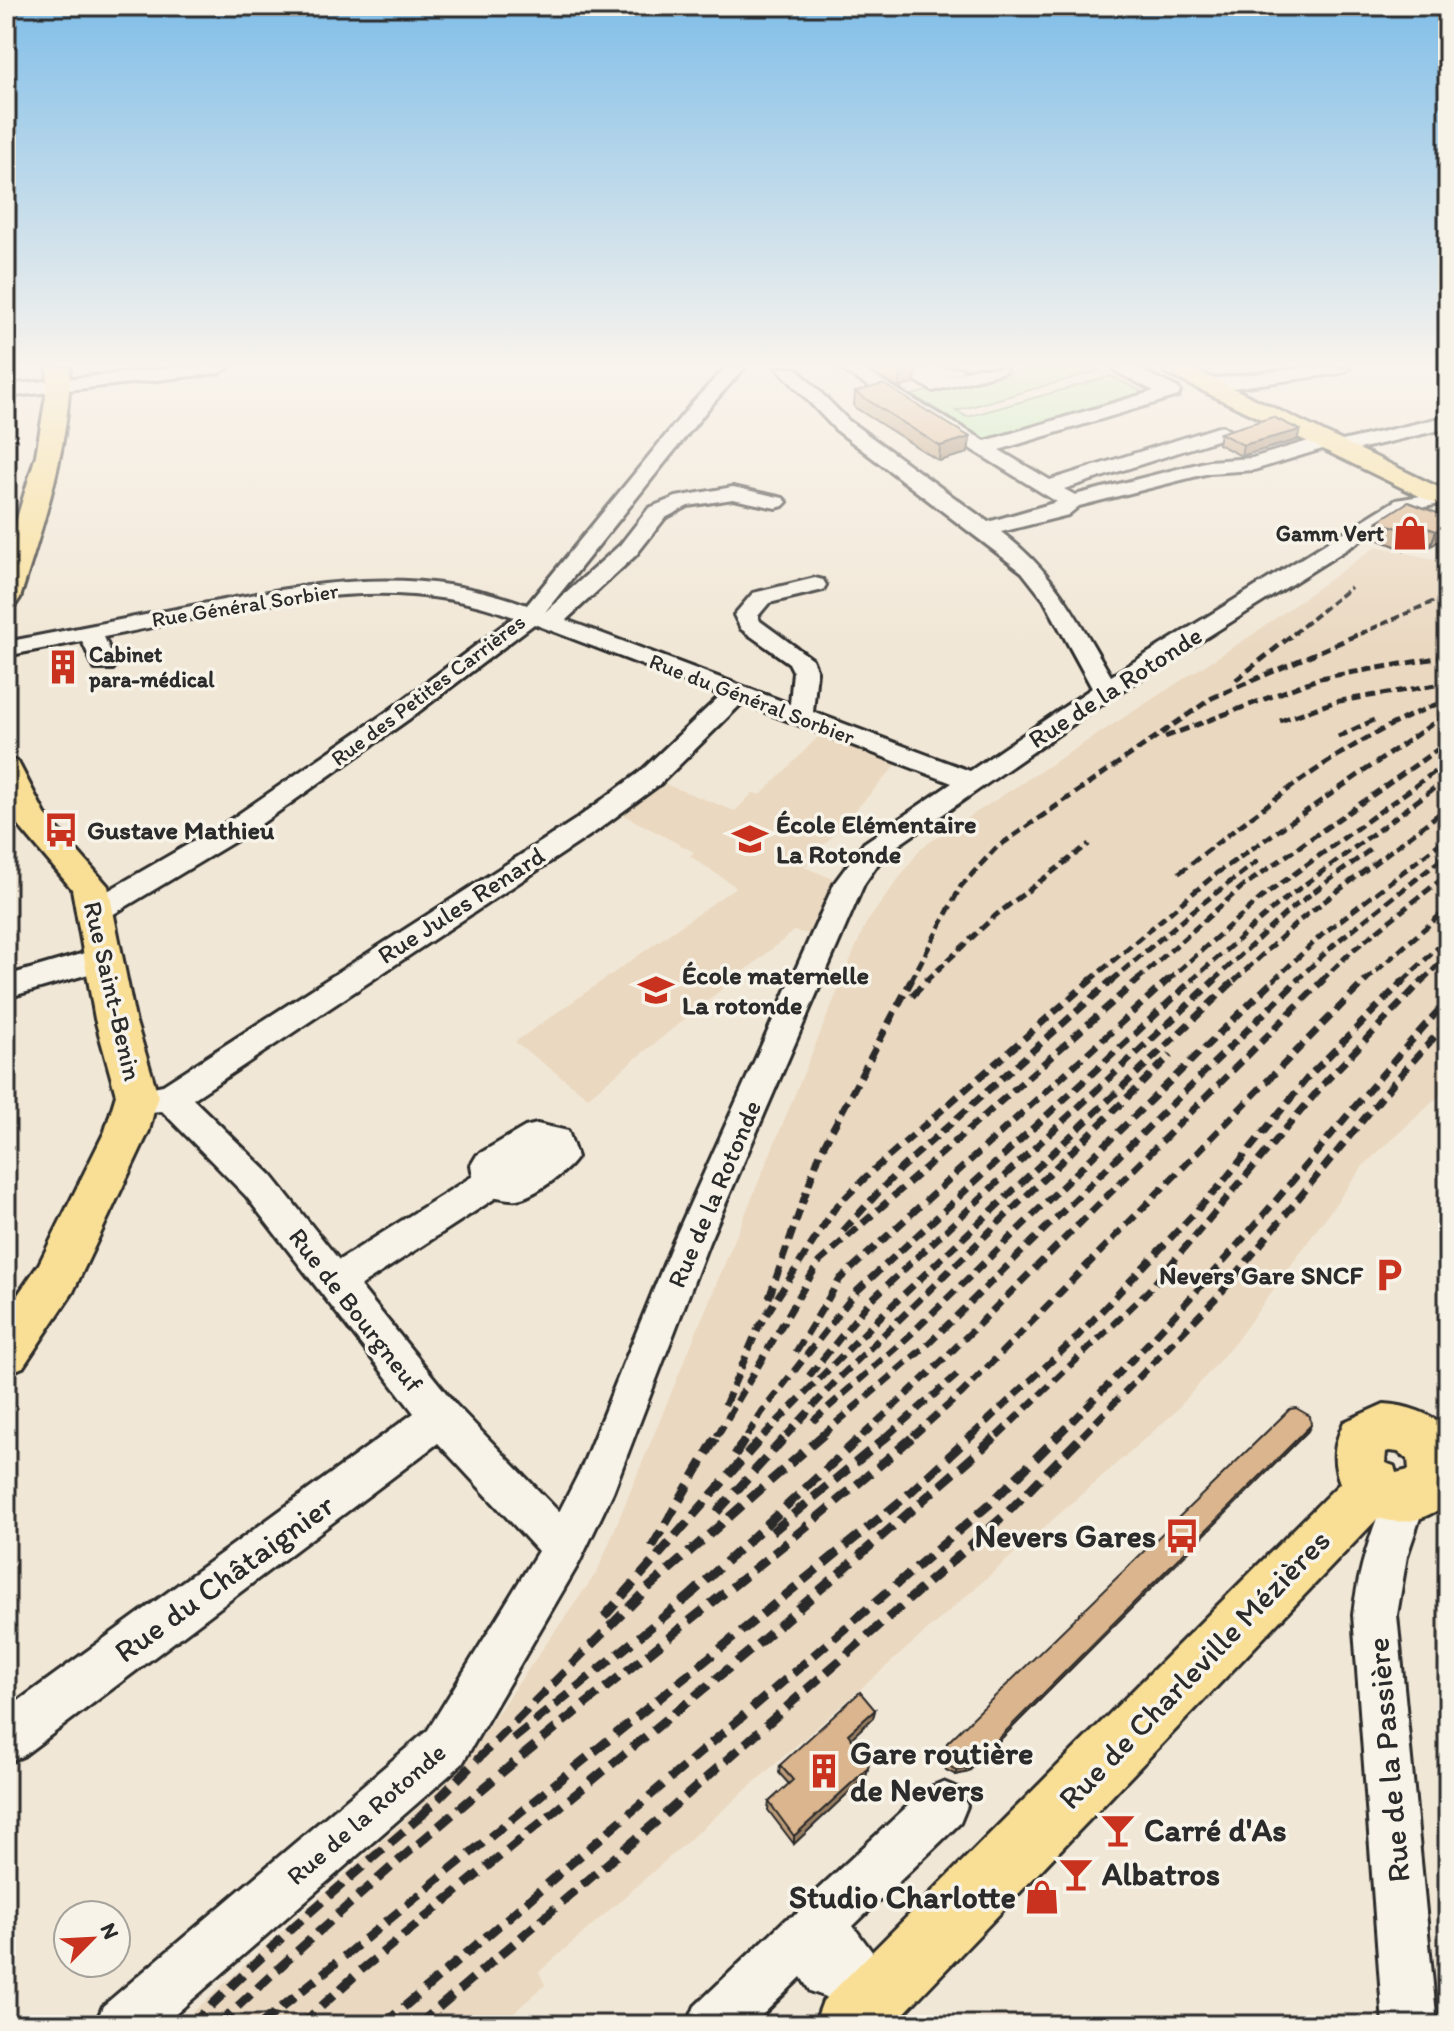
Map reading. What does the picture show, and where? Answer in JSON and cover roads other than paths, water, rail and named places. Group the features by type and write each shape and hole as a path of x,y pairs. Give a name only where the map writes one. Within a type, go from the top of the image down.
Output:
{"main road":[{"path":"6,598 45,463"},
{"path":"1368,463 1443,503"},
{"name":"Rue Saint-Benin","path":"6,769 30,819 90,886 115,1019 153,1099 127,1131 56,1278 6,1352"},
{"name":"Rue de Charleville Mézières","path":"860,2012 1425,1469"}],"street":[{"name":"Rue des Petites Carrières","path":"96,911 237,828 540,620 658,463"},
{"path":"893,463 1041,576 1057,597 1077,642 1106,690"},
{"path":"1008,463 1072,502"},
{"path":"1048,487 1125,463"},
{"path":"984,530 1060,510 1072,502 1209,467 1259,463"},
{"path":"540,620 620,559 657,513 683,501 733,493 776,502"},
{"name":"Rue de la Rotonde","path":"122,2025 445,1747 564,1548 609,1453 691,1242 850,882 874,849 1106,690 1403,504 1443,503"},
{"path":"794,716 802,709 805,671 800,659 749,624 746,615 761,598 815,585"},
{"name":"Rue Général Sorbier","path":"6,649 312,590 460,591 492,600 540,620"},
{"name":"Rue du Général Sorbier","path":"540,620 974,782"},
{"path":"90,632 104,664"},
{"name":"Rue Jules Renard","path":"153,1099 585,826 650,778 738,693"},
{"path":"6,987 105,958"},
{"name":"Rue de Bourgneuf","path":"153,1099 259,1186 441,1417 564,1548"},
{"path":"333,1283 492,1182"},
{"name":"Rue du Châtaignier","path":"6,1739 441,1417"},
{"name":"Rue de la Passière","path":"1410,2025 1375,1615 1379,1570 1388,1539 1425,1469"},
{"path":"860,2012 819,1923 943,1806"},
{"path":"714,2025 804,1937 860,2012"}],"railway":[{"path":"1293,634 1351,587"},
{"path":"1360,634 1448,595"},
{"path":"1236,680 1296,632"},
{"path":"911,981 961,886 996,848 1212,698 1364,632"},
{"path":"1165,737 1320,678 1448,656"},
{"path":"1280,721 1334,702 1448,683"},
{"path":"1179,873 1275,799 1340,754 1410,716 1448,700"},
{"path":"1089,981 1217,873 1448,713"},
{"path":"1338,737 1374,720"},
{"path":"1136,981 1242,887 1448,742"},
{"path":"1167,981 1261,898 1448,762"},
{"path":"1191,981 1276,906 1448,778"},
{"path":"1234,981 1300,920 1448,807"},
{"path":"1273,981 1324,933 1448,837"},
{"path":"927,980 996,915 1089,844"},
{"path":"1213,981 1287,912 1371,849"},
{"path":"1296,981 1338,941 1448,854"},
{"path":"1111,981 1260,859"},
{"path":"1321,981 1353,950 1448,874"},
{"path":"1365,981 1448,908"},
{"path":"1403,981 1448,938"},
{"path":"1424,979 1448,955"},
{"path":"769,1298 820,1153 912,979"},
{"path":"725,1405 759,1326 835,1208 871,1172 1092,979"},
{"path":"843,1231 900,1169 1113,979"},
{"path":"717,1436 819,1262 1139,979"},
{"path":"796,1352 840,1279 1169,979"},
{"path":"747,1436 762,1412 856,1292 1194,979"},
{"path":"809,1376 869,1302 1216,979"},
{"path":"763,1436 883,1314 1236,979"},
{"path":"813,1421 910,1335 1275,979"},
{"path":"821,1436 925,1347 1299,979"},
{"path":"862,1436 942,1361 1324,979"},
{"path":"997,1436 1149,1290 1327,1080 1424,979"},
{"path":"912,996 927,980"},
{"path":"913,1436 962,1393 1365,981"},
{"path":"971,1436 1076,1338 1218,1188 1309,1076 1403,981"},
{"path":"1058,1436 1198,1290 1448,1000"},
{"path":"1082,1436 1220,1294 1395,1081 1448,1022"},
{"path":"786,1436 836,1381 1171,1055"},
{"path":"887,1436 958,1374"},
{"path":"652,1547 718,1434"},
{"path":"735,1455 748,1434"},
{"path":"604,1617 765,1434"},
{"path":"717,1512 788,1434"},
{"path":"420,1817 647,1589 824,1434"},
{"path":"689,1596 864,1434"},
{"path":"772,1532 890,1434"},
{"path":"218,2025 352,1902 489,1783 793,1538 916,1434"},
{"path":"260,2025 903,1499 973,1434"},
{"path":"301,2025 360,1971 751,1650 999,1434"},
{"path":"418,2025 656,1822 1006,1514 1084,1434"},
{"path":"383,2025 991,1503 1058,1436"},
{"path":"689,1596 693,1593"},
{"path":"513,1739 689,1596"},
{"path":"420,1817 427,1811"},
{"path":"191,2025 294,1926 420,1817"}],"place":[{"name":"Gamm Vert","path":"1410,533"},
{"name":"Cabinet para-médical","path":"63,667"},
{"name":"Gustave Mathieu","path":"61,830"},
{"name":"École Elémentaire La Rotonde","path":"750,839"},
{"name":"École maternelle La rotonde","path":"656,990"},
{"name":"Nevers Gare SNCF","path":"1389,1275"},
{"name":"Nevers Gares","path":"1182,1536"},
{"name":"Gare routière de Nevers","path":"824,1771"},
{"name":"Carré d'As","path":"1118,1830"},
{"name":"Albatros","path":"1076,1874"},
{"name":"Studio Charlotte","path":"1042,1897"}]}
